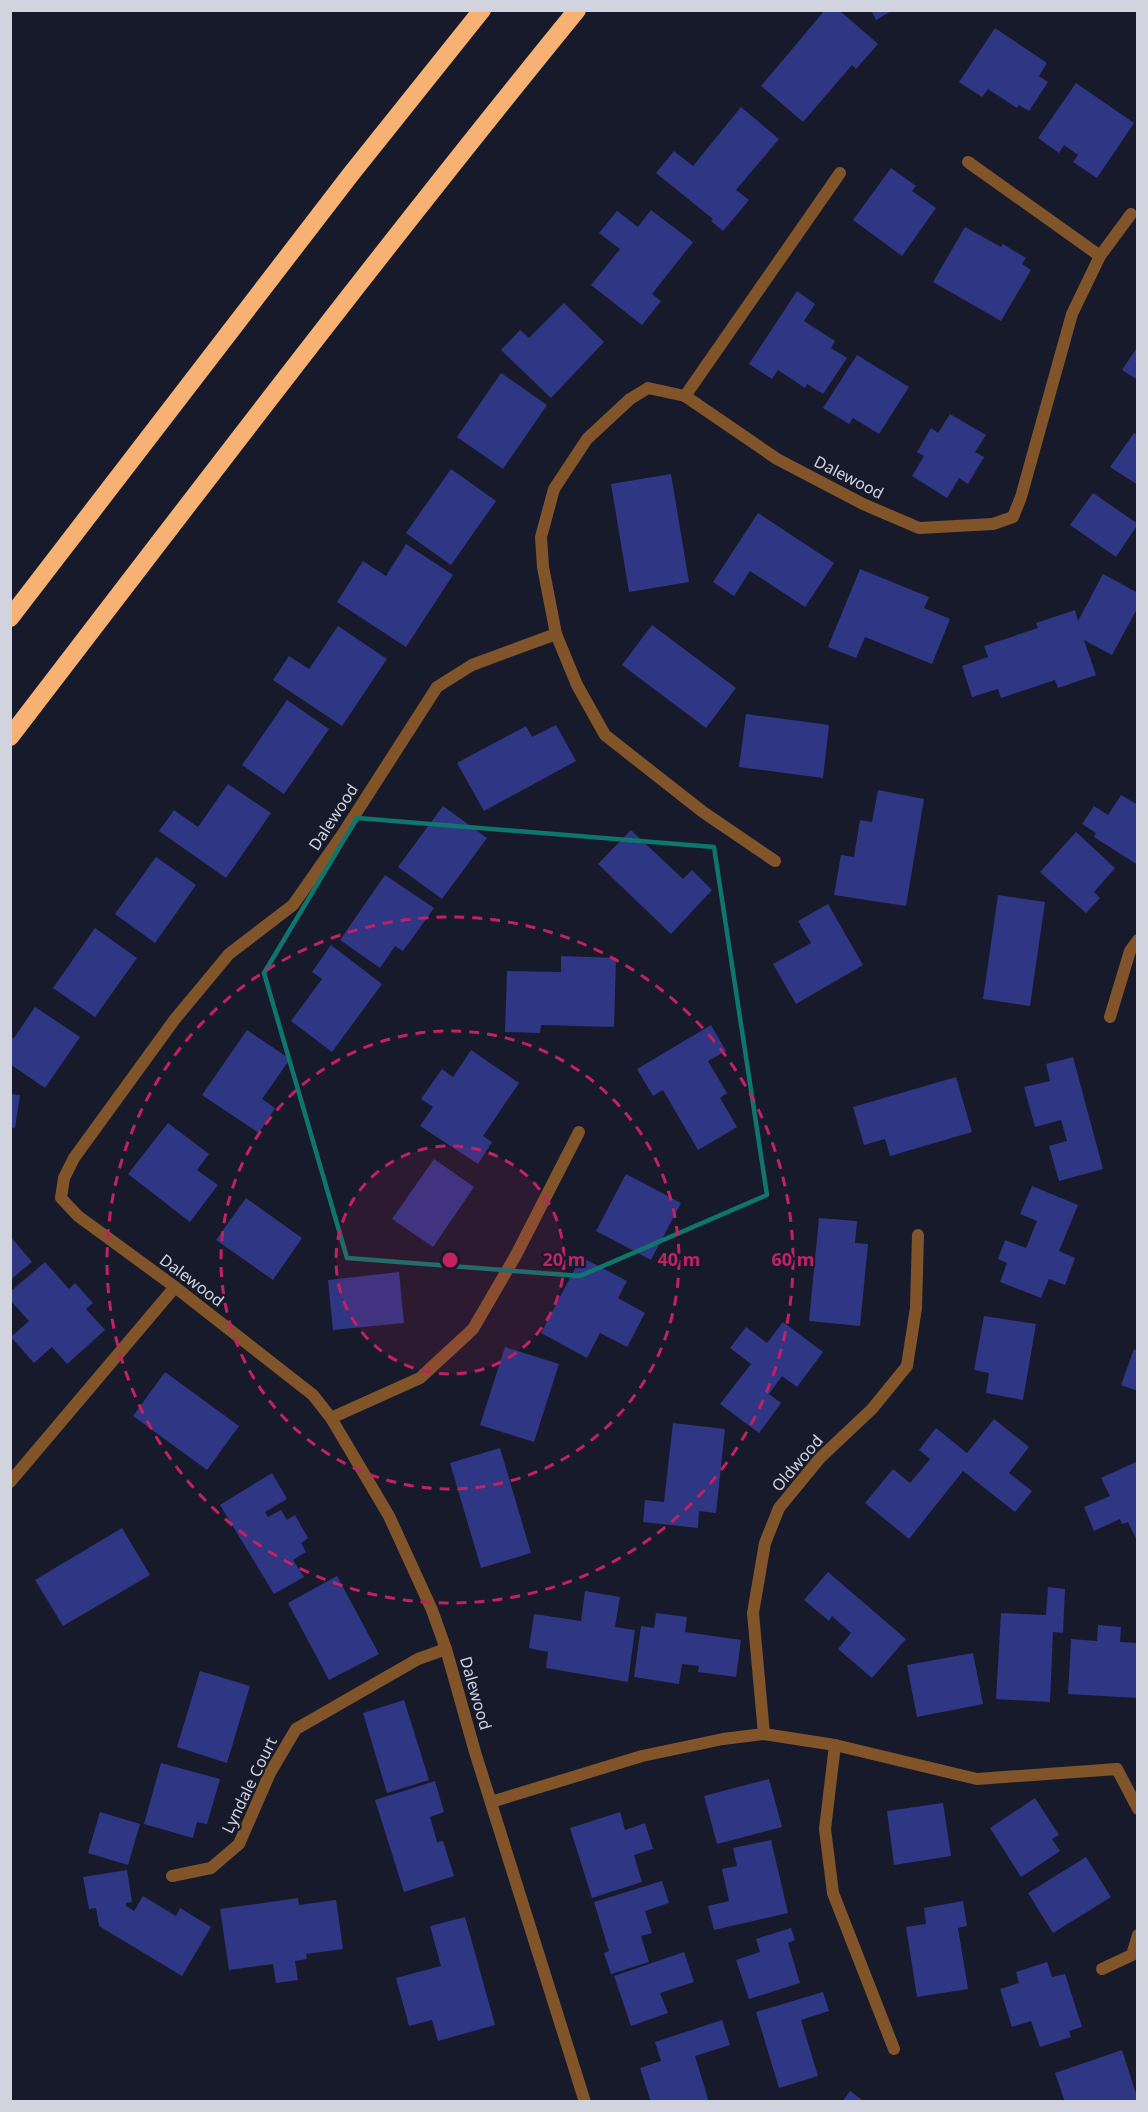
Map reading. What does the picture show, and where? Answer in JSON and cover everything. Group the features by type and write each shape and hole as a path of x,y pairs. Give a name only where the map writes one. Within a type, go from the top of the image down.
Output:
{"highway":[{"path":"10,618 351,174 482,10"},
{"path":"10,737 399,232 577,10"}],"street":[{"path":"968,162 1100,256"},
{"path":"685,396 840,173"},
{"name":"Dalewood","path":"775,861 703,812 605,735 577,685 556,634 543,567 541,537 554,489 587,439 630,399 648,388 685,396 777,459 863,504 920,528 993,524 1013,517 1021,497 1072,314 1100,256 1131,214"},
{"name":"Dalewood","path":"556,634 472,665 437,687 342,835 293,905 229,954 175,1019 74,1158 64,1178 61,1198 78,1216 175,1287 313,1395 331,1418 388,1516 432,1610 446,1649 491,1802 585,2102"},
{"path":"1110,1017 1130,951 1137,940"},
{"path":"331,1418 420,1378 473,1329 516,1255 579,1132"},
{"name":"Oldwood","path":"764,1734 753,1613 765,1543 779,1508 820,1458 872,1409 907,1366 916,1308 918,1235"},
{"path":"10,1482 175,1287"},
{"name":"Lyndale Court","path":"172,1876 211,1868 239,1844 270,1773 296,1729 418,1659 446,1649"},
{"path":"491,1802 642,1756 723,1738 764,1734 835,1745 977,1779 1117,1769 1137,1809"},
{"path":"835,1745 825,1829 833,1893 894,2049"},
{"path":"1102,1969 1132,1955 1137,1935"}],"highlighted area":[{"path":"357,818 714,847 767,1195 580,1276 347,1258 264,973"}],"building":[{"path":"825,10 839,10 878,44 856,69 852,65 803,122 761,86"},
{"path":"871,10 893,10 876,20"},
{"path":"995,28 1047,63 1039,76 1048,82 1029,111 1019,105 1017,108 988,89 982,97 959,82"},
{"path":"1076,83 1134,123 1097,178 1073,162 1078,155 1064,145 1059,153 1038,138"},
{"path":"741,107 779,139 736,190 749,200 723,231 711,221 713,219 656,173 674,151 693,166"},
{"path":"891,168 916,186 912,191 936,208 902,256 853,220"},
{"path":"651,210 693,242 652,294 661,301 642,325 591,285 620,249 599,233 617,211 638,227"},
{"path":"965,227 1001,247 1003,244 1026,258 1022,264 1031,270 1001,321 933,282"},
{"path":"797,291 815,304 804,321 835,341 831,348 847,358 823,394 807,384 805,388 778,370 772,379 749,364"},
{"path":"564,303 604,342 551,398 501,350 520,330 529,338"},
{"path":"1138,346 1138,380 1122,370"},
{"path":"857,355 909,387 879,434 853,418 849,424 823,408"},
{"path":"501,373 547,405 503,469 457,437"},
{"path":"950,414 986,435 975,452 984,457 968,484 959,478 947,498 912,476 924,456 917,452 931,428 938,433"},
{"path":"1134,433 1138,435 1138,485 1110,467"},
{"path":"451,469 496,501 451,565 406,533"},
{"path":"671,474 689,582 629,592 611,484"},
{"path":"1093,493 1138,524 1116,557 1070,525"},
{"path":"758,513 834,563 805,607 750,571 734,596 713,582"},
{"path":"406,544 453,575 406,647 337,602 363,561 386,576"},
{"path":"860,569 929,597 924,608 950,619 932,664 865,637 856,658 828,647"},
{"path":"1103,574 1138,593 1138,607 1112,655 1084,640 1096,675 1058,688 1055,680 1001,698 998,689 972,697 962,666 988,657 984,646 1038,628 1036,623 1075,610 1078,621"},
{"path":"652,625 736,688 706,728 622,665"},
{"path":"338,626 387,659 342,726 273,680 289,656 309,669"},
{"path":"287,700 329,729 284,794 242,765"},
{"path":"746,714 829,725 823,778 739,767"},
{"path":"556,725 576,761 484,811 457,763 526,726 532,737"},
{"path":"228,784 271,813 226,878 159,831 174,810 198,827"},
{"path":"878,790 924,799 906,906 834,895 841,855 854,857 860,820 872,822"},
{"path":"1121,795 1138,805 1138,865 1094,837 1096,833 1082,824 1094,806 1108,815"},
{"path":"443,806 487,838 442,899 398,867"},
{"path":"631,830 683,879 692,870 712,890 671,934 598,864"},
{"path":"1076,832 1115,868 1094,892 1100,898 1086,913 1040,872"},
{"path":"156,857 196,885 155,943 115,914"},
{"path":"385,875 434,908 403,951 395,946 380,968 340,940"},
{"path":"998,895 1045,902 1030,1006 983,999"},
{"path":"828,904 863,965 796,1004 773,964 811,943 798,921"},
{"path":"95,928 137,958 95,1017 53,988"},
{"path":"331,945 382,984 332,1052 291,1021 322,979 312,972"},
{"path":"561,956 616,958 614,1027 541,1025 540,1033 505,1032 507,971 561,972"},
{"path":"35,1007 80,1037 45,1088 10,1064 10,1036 14,1038"},
{"path":"711,1025 726,1051 708,1061 727,1093 720,1098 737,1127 698,1150 663,1090 653,1096 637,1069"},
{"path":"247,1030 290,1059 262,1099 275,1108 259,1133 202,1095"},
{"path":"471,1050 519,1083 483,1136 492,1142 478,1164 420,1126 433,1107 421,1099 442,1069 453,1077"},
{"path":"1073,1057 1103,1169 1059,1181 1049,1146 1067,1141 1061,1120 1035,1127 1024,1087 1050,1081 1046,1064"},
{"path":"956,1077 972,1132 890,1156 885,1139 864,1145 853,1107"},
{"path":"10,1094 20,1095 15,1128 10,1127"},
{"path":"168,1123 209,1154 197,1170 218,1185 190,1222 128,1174"},
{"path":"434,1159 474,1187 433,1247 392,1219"},
{"path":"626,1174 681,1203 651,1260 596,1231"},
{"path":"1032,1186 1078,1205 1059,1251 1075,1258 1065,1285 1049,1279 1041,1298 1000,1282 1007,1263 998,1259 1005,1240 1026,1248 1037,1221 1020,1214"},
{"path":"246,1198 302,1238 273,1280 216,1240"},
{"path":"819,1218 857,1221 855,1243 868,1244 860,1326 809,1321"},
{"path":"10,1236 32,1262 10,1280"},
{"path":"581,1257 627,1281 618,1298 645,1313 627,1347 600,1333 587,1358 541,1333"},
{"path":"45,1262 69,1289 75,1283 93,1303 86,1309 105,1330 67,1364 52,1347 34,1363 11,1337 29,1321 10,1300 10,1292"},
{"path":"399,1272 404,1323 333,1330 328,1280"},
{"path":"984,1316 1036,1324 1023,1400 986,1393 989,1373 974,1370"},
{"path":"783,1322 823,1352 797,1387 782,1376 769,1394 781,1403 759,1433 720,1404 751,1364 730,1348 746,1327 767,1343"},
{"path":"505,1347 559,1364 534,1442 480,1425"},
{"path":"1134,1349 1138,1351 1138,1391 1121,1385"},
{"path":"165,1372 239,1426 207,1470 133,1416"},
{"path":"994,1419 1029,1447 1009,1473 1032,1491 1015,1512 963,1471 909,1539 865,1503 893,1469 910,1483 930,1459 919,1450 936,1428 967,1453"},
{"path":"673,1423 725,1429 716,1513 699,1511 698,1528 643,1522 645,1500 664,1502"},
{"path":"500,1448 531,1553 481,1568 450,1463"},
{"path":"1138,1461 1138,1543 1128,1522 1122,1524 1120,1519 1094,1531 1084,1507 1110,1496 1101,1478"},
{"path":"272,1473 287,1499 265,1512 268,1517 281,1510 287,1520 295,1515 308,1538 301,1543 306,1552 293,1560 304,1577 274,1594 220,1505"},
{"path":"122,1528 150,1575 63,1626 35,1580"},
{"path":"828,1572 906,1639 872,1678 838,1649 851,1633 832,1616 829,1621 804,1600"},
{"path":"337,1576 379,1654 329,1680 288,1603"},
{"path":"1048,1587 1065,1589 1063,1633 1053,1632 1050,1702 996,1699 1001,1613 1046,1615"},
{"path":"585,1591 620,1597 615,1627 635,1630 628,1682 546,1668 548,1652 529,1648 534,1614 581,1621"},
{"path":"656,1613 687,1617 685,1632 741,1640 736,1677 698,1672 699,1666 682,1664 679,1684 634,1677 641,1626 654,1628"},
{"path":"1098,1625 1121,1627 1120,1642 1138,1643 1138,1698 1068,1694 1071,1639 1097,1641"},
{"path":"973,1653 983,1704 917,1717 907,1665"},
{"path":"200,1671 250,1686 227,1763 177,1747"},
{"path":"404,1700 429,1780 387,1793 363,1713"},
{"path":"161,1763 220,1779 207,1824 197,1822 193,1838 144,1824"},
{"path":"769,1779 782,1827 717,1844 704,1796"},
{"path":"435,1781 444,1812 430,1817 437,1842 443,1841 454,1876 404,1892 375,1800"},
{"path":"1035,1798 1059,1835 1052,1839 1060,1851 1021,1877 990,1828"},
{"path":"943,1803 951,1856 894,1865 887,1811"},
{"path":"100,1812 140,1824 128,1865 88,1853"},
{"path":"620,1812 625,1830 645,1823 653,1849 634,1855 642,1882 592,1898 570,1828"},
{"path":"771,1840 788,1913 714,1930 708,1906 729,1901 722,1869 737,1866 733,1848"},
{"path":"1086,1857 1111,1897 1053,1933 1028,1893"},
{"path":"127,1870 132,1902 126,1903 126,1906 134,1911 143,1896 176,1916 180,1908 211,1927 182,1976 99,1926 96,1908 89,1909 83,1877"},
{"path":"662,1881 669,1903 645,1911 652,1933 641,1936 649,1962 611,1974 604,1953 609,1951 594,1902"},
{"path":"298,1898 299,1905 336,1900 343,1949 306,1954 307,1959 295,1961 298,1980 276,1983 273,1964 229,1970 220,1909"},
{"path":"963,1901 967,1926 958,1928 968,1989 917,1997 906,1927 926,1924 924,1908"},
{"path":"465,1917 495,2025 438,2041 432,2020 409,2026 396,1978 441,1966 430,1926"},
{"path":"791,1928 795,1940 788,1943 800,1983 749,1999 736,1960 760,1952 756,1939"},
{"path":"684,1952 694,1982 660,1993 668,2013 631,2026 614,1976"},
{"path":"1047,1962 1052,1977 1065,1974 1082,2027 1069,2031 1071,2037 1040,2047 1031,2021 1012,2027 1000,1989 1019,1983 1016,1972"},
{"path":"823,1992 829,2011 801,2020 818,2076 779,2088 756,2012"},
{"path":"722,2020 730,2045 695,2056 709,2102 651,2102 640,2068 661,2061 655,2042"},
{"path":"1122,2050 1138,2100 1065,2102 1055,2073"},
{"path":"850,2091 865,2102 842,2102"}]}
